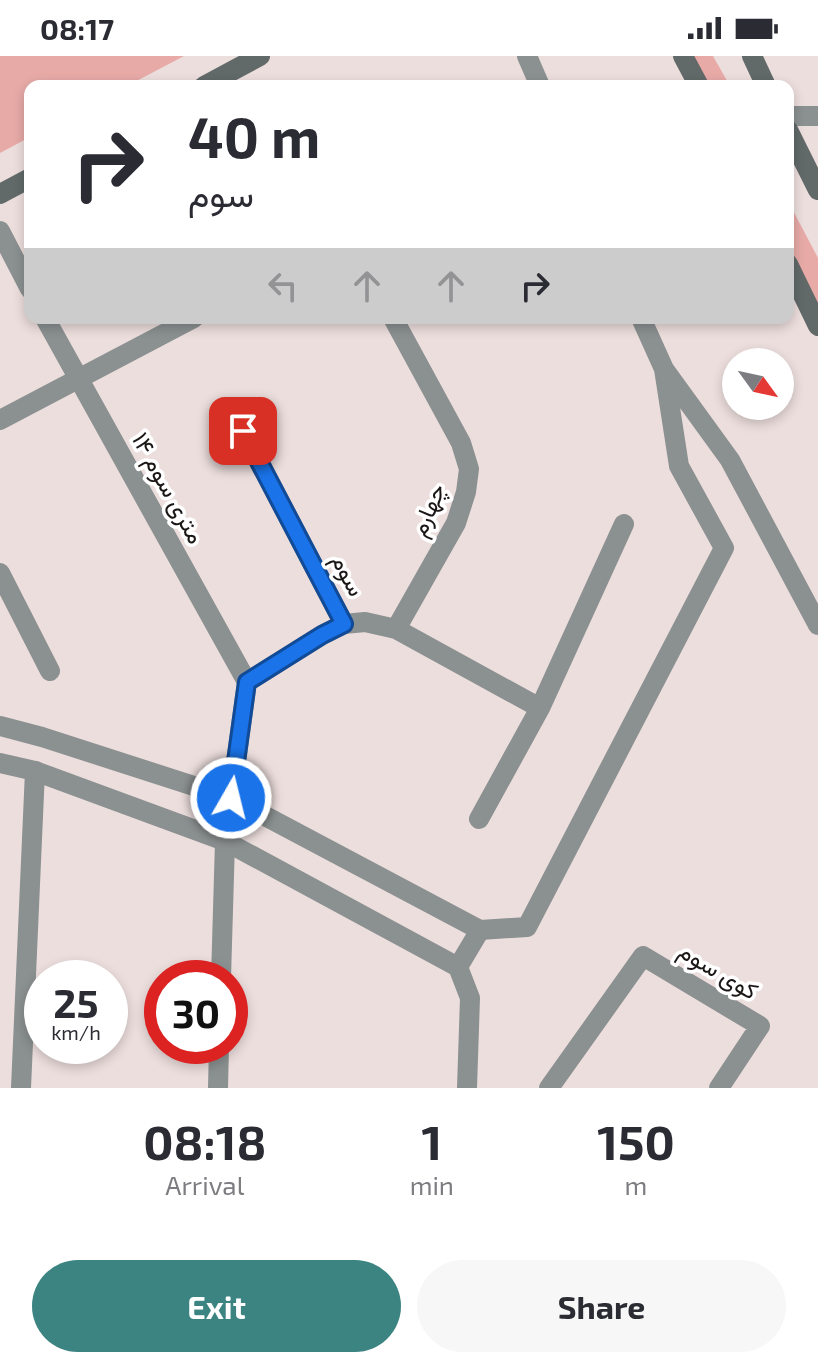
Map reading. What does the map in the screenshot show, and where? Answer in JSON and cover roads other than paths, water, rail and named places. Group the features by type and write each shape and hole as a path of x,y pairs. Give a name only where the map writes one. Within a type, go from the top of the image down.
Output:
{"main road":[{"path":"215,80 260,56"},
{"path":"683,56 696,80"},
{"path":"752,56 763,80"},
{"path":"794,142 818,190"},
{"path":"0,194 24,181"},
{"path":"794,276 818,326"}],"street":[{"path":"527,56 537,80"},
{"path":"794,116 818,116"},
{"path":"0,231 24,277"},
{"name":"۱۴ متری سوم","path":"48,324 247,682"},
{"path":"0,420 182,324"},
{"name":"چهارم","path":"396,324 461,443 469,469 466,492 456,523 396,629"},
{"path":"644,324 664,369 730,460 818,625"},
{"path":"0,726 231,798 480,930 527,927 724,548 679,466 664,369"},
{"name":"سوم","path":"243,431 344,624 247,682"},
{"path":"479,819 540,708 624,524"},
{"path":"0,573 50,671"},
{"path":"344,624 365,622 396,629 540,708"},
{"path":"231,798 247,682"},
{"path":"0,763 35,771 225,841 458,967 470,998 467,1088"},
{"path":"21,1088 35,771"},
{"path":"222,960 225,841"},
{"path":"458,967 480,930"},
{"name":"کوی سوم","path":"549,1088 643,956 760,1026 719,1088"},
{"path":"218,1088 219,1064"}]}
